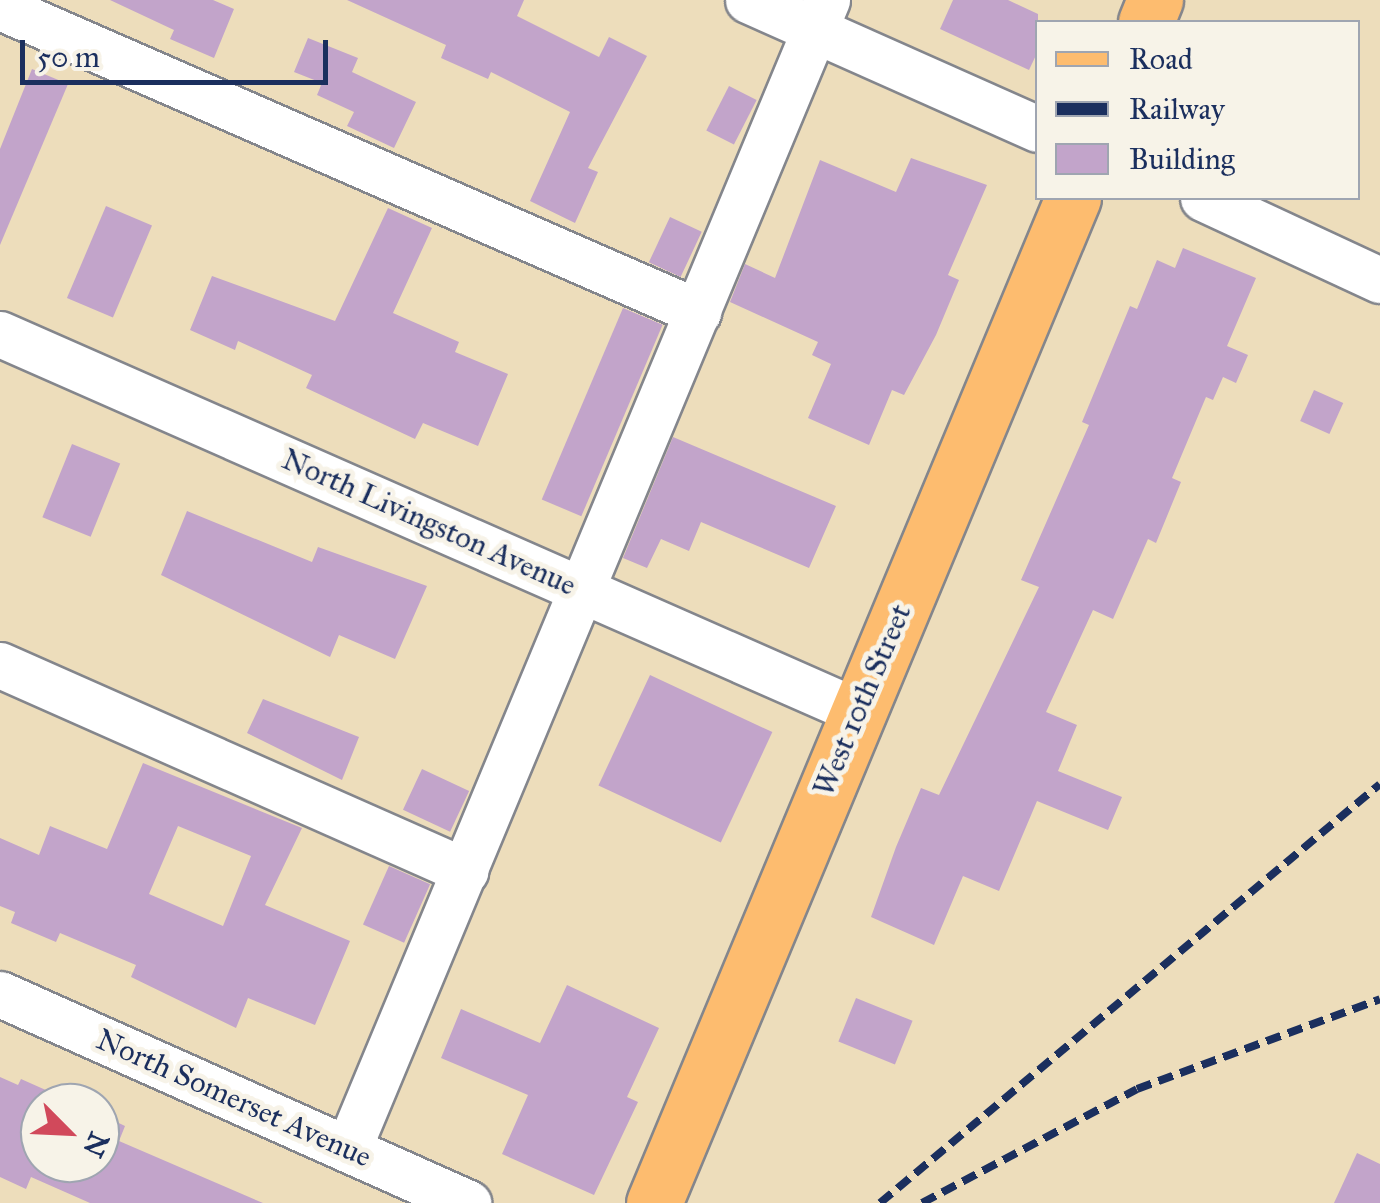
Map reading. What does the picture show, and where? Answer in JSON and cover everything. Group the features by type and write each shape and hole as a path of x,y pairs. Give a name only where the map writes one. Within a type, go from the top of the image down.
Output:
{"main road":[{"name":"West 10th Street","path":"654,1203 1072,200"}],"street":[{"path":"748,0 821,15 1035,127"},
{"path":"0,7 698,312"},
{"path":"348,1149 821,15"},
{"path":"1207,200 1380,280"},
{"name":"North Livingston Avenue","path":"0,334 857,711"},
{"path":"0,665 465,870"},
{"name":"North Somerset Avenue","path":"0,994 468,1203"}],"building":[{"path":"110,0 213,0 234,9 214,58 170,39 174,30"},
{"path":"347,0 524,0 517,16 599,57 609,37 647,56 588,168 598,172 575,223 530,201 570,112 491,72 488,79 441,58 446,45"},
{"path":"953,0 1008,0 1038,14 1035,57 1029,70 940,29"},
{"path":"308,38 358,58 352,72 416,102 394,148 347,126 354,112 317,95 322,83 294,72"},
{"path":"32,69 68,84 0,245 0,149"},
{"path":"729,86 757,100 734,145 706,131"},
{"path":"911,158 987,185 948,275 959,280 936,335 904,395 892,390 869,445 808,418 831,364 812,355 818,342 730,302 745,264 775,278 820,160 896,192"},
{"path":"106,206 152,226 113,318 67,298"},
{"path":"388,208 432,228 393,313 459,342 455,352 508,374 478,446 423,423 415,439 306,388 312,375 238,341 235,350 190,330 212,276 335,321"},
{"path":"670,217 702,232 681,277 649,262"},
{"path":"1183,248 1256,278 1227,346 1248,355 1236,383 1223,377 1213,400 1206,397 1172,478 1181,482 1156,543 1148,539 1113,619 1093,610 1046,712 1077,725 1058,771 1122,797 1108,830 1037,801 999,891 963,876 934,945 871,917 896,847 921,788 939,795 1039,587 1021,580 1089,425 1082,422 1130,306 1137,309 1157,260 1175,268"},
{"path":"623,308 663,325 581,516 542,499"},
{"path":"1314,390 1343,403 1329,434 1300,421"},
{"path":"673,437 836,506 809,568 701,522 689,551 661,539 647,568 623,558"},
{"path":"72,444 120,463 91,537 42,517"},
{"path":"187,511 312,562 318,547 427,586 395,659 339,635 330,657 161,575"},
{"path":"650,675 772,732 721,843 598,786"},
{"path":"263,699 359,737 342,780 247,733"},
{"path":"143,763 302,828 265,905 350,941 315,1025 248,998 236,1028 131,977 136,965 60,933 56,942 11,923 15,912 0,906 0,838 39,855 50,826 107,849","holes":["178,826 251,856 223,926 149,894"]},
{"path":"422,769 469,791 450,832 403,810"},
{"path":"389,866 430,884 404,943 363,924"},
{"path":"567,985 659,1028 627,1097 638,1102 594,1195 502,1154 528,1095 441,1058 461,1009 540,1043"},
{"path":"856,998 913,1021 895,1064 838,1042"},
{"path":"0,1077 18,1085 21,1079 30,1083 20,1083 20,1183 28,1183 26,1189 0,1177"},
{"path":"120,1141 263,1203 90,1203 45,1183 120,1183"},
{"path":"1357,1153 1380,1164 1380,1203 1334,1203"}],"railway":[{"path":"880,1203 1380,784"},
{"path":"922,1203 1137,1089 1380,999"}]}
